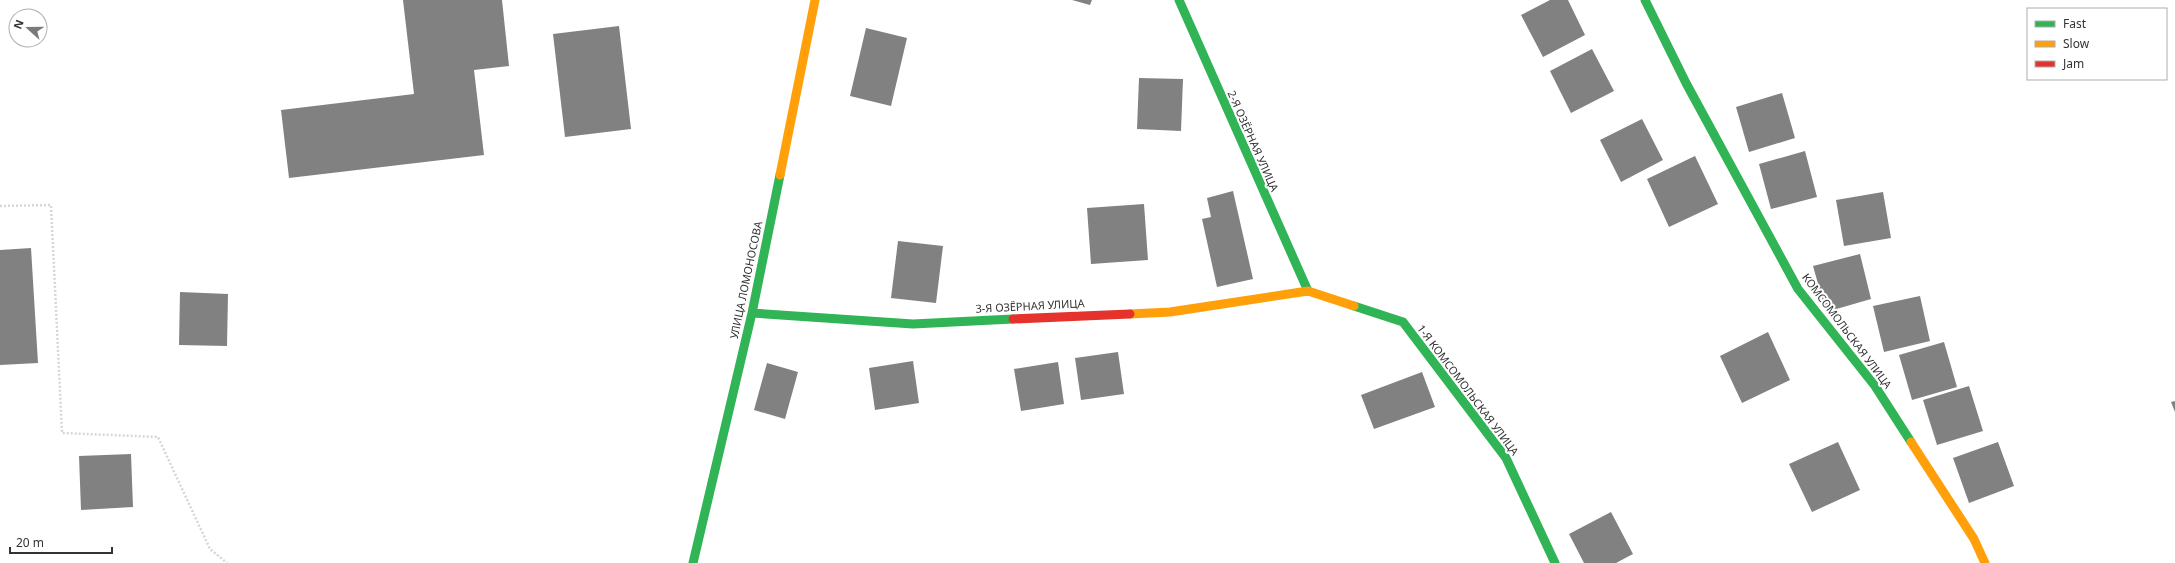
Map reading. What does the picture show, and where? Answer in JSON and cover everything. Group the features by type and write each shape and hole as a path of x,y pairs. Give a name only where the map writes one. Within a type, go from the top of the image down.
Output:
{"street":[{"name":"УЛИЦА ЛОМОНОСОВА","path":"693,563 752,313 816,0"},
{"name":"2-Я ОЗЁРНАЯ УЛИЦА","path":"1179,0 1308,291"},
{"name":"КОМСОМОЛЬСКАЯ УЛИЦА","path":"1645,0 1686,83 1798,290 1875,386 1974,539 1985,563"},
{"name":"3-Я ОЗЁРНАЯ УЛИЦА","path":"752,313 920,323 1170,312 1308,291"},
{"name":"1-Я КОМСОМОЛЬСКАЯ УЛИЦА","path":"1308,291 1403,322 1506,458 1555,563"}],"path":[{"path":"0,206 51,205 62,433 158,437 210,549 227,563"}],"building":[{"path":"403,0 502,0 509,66 474,70 484,155 289,178 281,110 414,94"},
{"path":"1072,0 1092,0 1090,5"},
{"path":"1550,0 1568,0 1585,35 1543,57 1521,15"},
{"path":"619,26 631,129 565,137 553,34"},
{"path":"866,28 907,38 891,106 850,96"},
{"path":"1592,49 1614,91 1571,113 1550,71"},
{"path":"1139,78 1183,79 1181,131 1137,129"},
{"path":"1782,93 1795,138 1749,152 1736,107"},
{"path":"1642,119 1663,160 1621,182 1600,140"},
{"path":"1805,151 1817,197 1771,209 1759,164"},
{"path":"1695,156 1718,204 1669,227 1647,179"},
{"path":"1233,191 1253,279 1217,287 1202,219 1211,217 1207,198"},
{"path":"1883,192 1891,238 1844,246 1836,200"},
{"path":"1144,204 1148,260 1091,264 1087,208"},
{"path":"898,241 943,246 936,303 891,298"},
{"path":"31,248 38,363 0,365 0,250"},
{"path":"1860,254 1871,299 1826,312 1813,266"},
{"path":"180,292 228,294 227,346 179,345"},
{"path":"1920,296 1930,341 1884,352 1873,306"},
{"path":"1768,332 1790,380 1742,403 1720,356"},
{"path":"1944,342 1957,387 1912,400 1899,355"},
{"path":"1118,352 1124,394 1081,400 1075,358"},
{"path":"913,361 919,403 875,410 869,368"},
{"path":"1058,362 1064,404 1021,411 1014,369"},
{"path":"767,363 798,372 785,419 754,410"},
{"path":"1422,372 1435,407 1374,429 1361,395"},
{"path":"1969,386 1983,431 1937,445 1923,400"},
{"path":"2175,401 2175,412 2171,402"},
{"path":"1838,442 1860,490 1812,512 1789,464"},
{"path":"1998,442 2014,486 1969,503 1953,458"},
{"path":"131,454 133,507 81,510 79,456"},
{"path":"1611,512 1633,554 1616,563 1584,563 1569,534"}],"traffic: fast":[{"path":"1179,0 1308,291"},
{"path":"1645,0 1686,83 1798,289 1875,386 1911,442"},
{"path":"693,563 752,313 780,175"},
{"path":"1354,306 1403,322 1506,458 1555,563"},
{"path":"752,313 913,324 1013,319"}],"traffic: slow":[{"path":"780,175 815,0"},
{"path":"1130,314 1170,312 1308,291 1354,306"},
{"path":"1911,442 1974,539 1985,563"}],"traffic: jam":[{"path":"1013,319 1130,314"}]}
